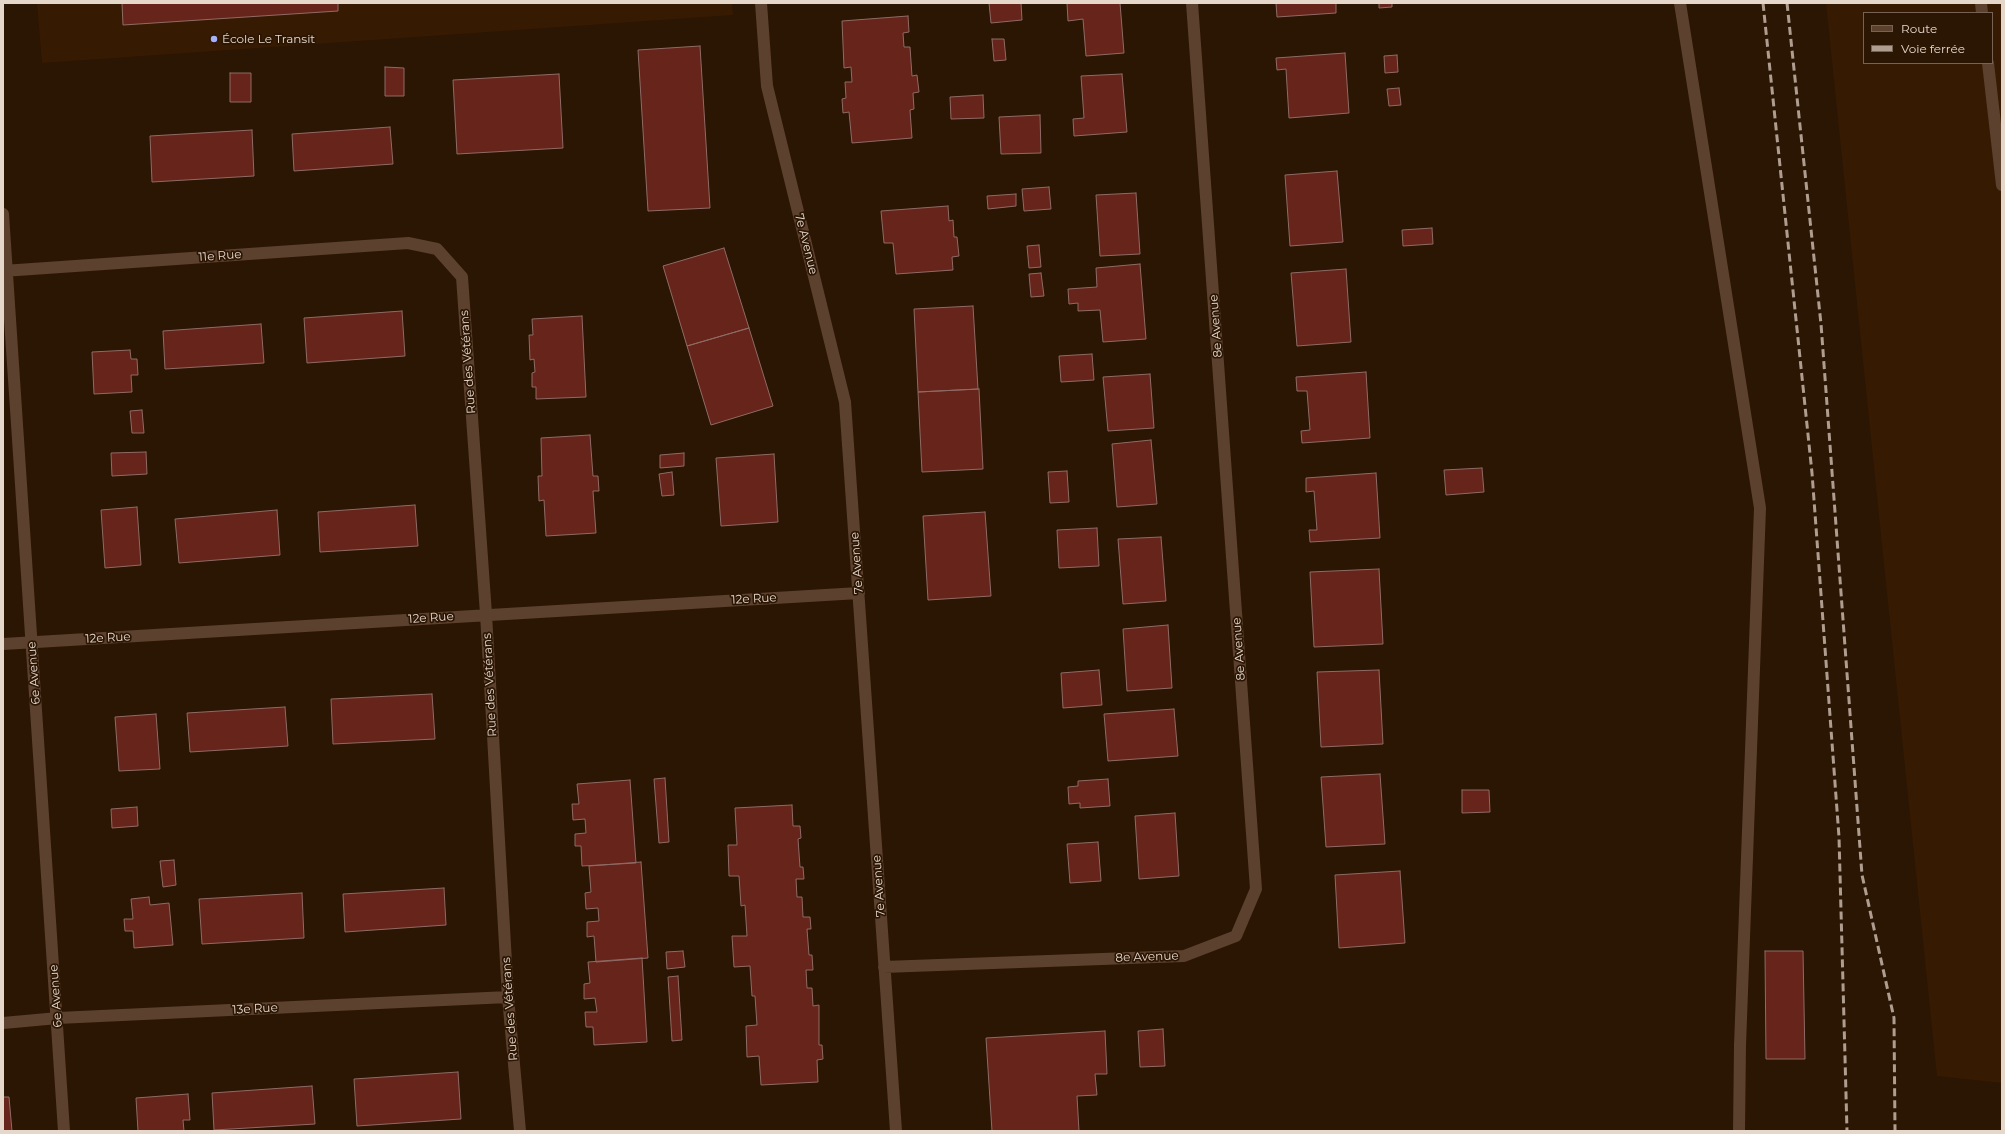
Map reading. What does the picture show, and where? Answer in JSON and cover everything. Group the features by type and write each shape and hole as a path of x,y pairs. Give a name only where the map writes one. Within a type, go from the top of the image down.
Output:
{"street":[{"name":"7e Avenue","path":"761,3 767,86 845,402 896,1131"},
{"name":"8e Avenue","path":"884,967 1184,956 1236,936 1256,889 1192,3"},
{"path":"1680,3 1760,508 1740,1045 1739,1131"},
{"path":"1988,64 2002,185"},
{"name":"6e Avenue","path":"3,214 5,271 58,1018 64,1131"},
{"name":"11e Rue","path":"5,271 408,243 437,250"},
{"name":"Rue des Vétérans","path":"437,250 462,277 486,614 508,997 520,1131"},
{"name":"12e Rue","path":"3,644 486,614 859,593"},
{"name":"13e Rue","path":"3,1023 58,1018 508,997"}],"shaded area":[{"name":"École Le Transit","path":"37,3 732,3 733,15 42,63"},
{"path":"1826,3 2002,3 2002,1083 1937,1076"}],"building":[{"path":"122,3 338,3 338,11 123,25"},
{"path":"989,3 1021,3 1022,20 991,23"},
{"path":"1067,3 1120,3 1124,53 1086,56 1083,19 1068,21"},
{"path":"1276,3 1336,3 1336,13 1277,17"},
{"path":"1379,3 1392,3 1392,7 1379,8"},
{"path":"908,16 909,32 903,33 904,47 910,47 912,76 917,75 919,92 913,93 914,109 910,110 912,138 852,143 849,112 843,113 842,99 846,98 845,82 852,82 851,67 844,68 842,21"},
{"path":"992,39 1004,39 1006,60 994,61"},
{"path":"700,46 710,208 648,211 638,50"},
{"path":"1345,53 1349,113 1289,118 1286,69 1277,70 1276,58"},
{"path":"1397,55 1398,72 1385,73 1384,56"},
{"path":"385,67 404,68 404,96 385,96"},
{"path":"230,73 251,73 251,102 230,102"},
{"path":"559,74 563,148 457,154 453,80"},
{"path":"1122,74 1127,132 1074,136 1073,119 1084,118 1081,76"},
{"path":"1399,88 1401,105 1389,106 1387,89"},
{"path":"983,95 984,118 951,119 950,97"},
{"path":"1040,115 1041,153 1001,154 999,117"},
{"path":"390,127 393,164 294,171 292,134"},
{"path":"252,130 254,176 152,182 150,136"},
{"path":"1337,171 1343,242 1290,246 1285,175"},
{"path":"1049,187 1051,209 1024,211 1022,189"},
{"path":"1136,193 1140,254 1100,256 1096,195"},
{"path":"1016,194 1016,206 988,209 987,196"},
{"path":"948,206 949,221 953,220 954,237 957,237 959,256 952,257 953,270 896,274 893,243 884,243 881,211"},
{"path":"1432,228 1433,244 1403,246 1402,230"},
{"path":"1039,245 1041,267 1029,268 1027,246"},
{"path":"724,248 749,328 687,346 663,266"},
{"path":"1140,264 1146,339 1103,342 1100,310 1078,311 1078,303 1069,304 1068,289 1097,287 1096,268"},
{"path":"1346,269 1351,342 1297,346 1291,273"},
{"path":"1041,273 1044,296 1031,297 1029,274"},
{"path":"973,306 978,389 918,392 914,309"},
{"path":"402,311 405,356 307,363 304,318"},
{"path":"582,316 586,397 536,399 536,387 532,387 532,373 535,372 534,359 530,360 529,335 533,335 532,319"},
{"path":"261,324 264,363 165,369 163,331"},
{"path":"749,328 773,406 711,425 687,346"},
{"path":"130,350 131,359 137,359 138,375 131,375 132,392 94,394 92,352"},
{"path":"1092,354 1094,380 1061,382 1059,356"},
{"path":"1366,372 1370,438 1302,443 1301,431 1310,430 1307,391 1297,391 1296,377"},
{"path":"1150,374 1154,428 1108,431 1103,377"},
{"path":"979,389 983,469 922,472 918,392"},
{"path":"142,410 144,433 132,433 130,411"},
{"path":"590,435 593,476 598,476 599,491 593,491 596,533 546,536 544,500 539,501 538,476 542,476 541,438"},
{"path":"1151,440 1157,504 1117,507 1112,444"},
{"path":"146,452 147,474 112,476 111,453"},
{"path":"684,453 684,466 660,468 660,455"},
{"path":"774,454 778,522 721,526 716,458"},
{"path":"1482,468 1484,492 1446,495 1444,470"},
{"path":"1067,471 1069,502 1050,503 1048,472"},
{"path":"672,472 674,495 662,496 659,474"},
{"path":"1376,473 1380,538 1310,542 1309,530 1317,530 1314,491 1306,492 1306,478"},
{"path":"415,505 418,546 320,552 318,512"},
{"path":"137,507 141,565 105,568 101,510"},
{"path":"277,510 280,555 179,563 175,519"},
{"path":"985,512 991,596 928,600 923,516"},
{"path":"1097,528 1099,566 1059,568 1057,530"},
{"path":"1161,537 1166,601 1123,604 1118,539"},
{"path":"1379,569 1383,644 1314,647 1310,572"},
{"path":"1168,625 1172,688 1127,691 1123,629"},
{"path":"1099,670 1102,705 1063,708 1061,673"},
{"path":"1379,670 1383,744 1321,747 1317,672"},
{"path":"432,694 435,739 333,744 331,699"},
{"path":"285,707 288,746 190,752 187,713"},
{"path":"1174,709 1178,756 1108,761 1104,714"},
{"path":"156,714 160,769 119,771 115,717"},
{"path":"1380,774 1385,844 1326,847 1321,777"},
{"path":"665,778 669,842 659,843 654,779"},
{"path":"1108,779 1110,806 1080,808 1080,803 1069,804 1068,787 1078,786 1078,781"},
{"path":"630,780 636,863 582,866 581,846 575,846 575,834 586,833 585,819 573,820 572,804 579,804 577,784"},
{"path":"1462,790 1489,790 1490,812 1462,813"},
{"path":"792,805 793,826 800,826 801,838 798,839 800,867 803,867 804,879 796,879 797,897 802,897 803,917 810,917 811,929 807,929 809,955 812,955 813,970 806,970 807,988 812,988 813,1006 819,1005 819,1045 822,1045 823,1059 817,1060 818,1082 761,1085 759,1056 747,1057 746,1026 757,1025 755,996 752,996 750,966 734,967 732,936 747,936 745,905 741,906 739,876 729,876 728,845 737,845 735,808"},
{"path":"137,807 138,826 112,828 111,809"},
{"path":"1175,813 1179,876 1139,879 1135,816"},
{"path":"1098,842 1101,881 1070,883 1067,844"},
{"path":"174,860 176,885 163,887 160,861"},
{"path":"641,862 648,958 596,962 594,936 587,937 587,922 599,921 598,908 586,909 585,893 591,892 589,866"},
{"path":"1400,871 1405,943 1339,948 1335,875"},
{"path":"444,888 446,925 345,932 343,894"},
{"path":"302,893 304,938 202,944 199,899"},
{"path":"149,897 150,905 169,903 173,945 134,948 133,931 125,931 124,919 133,919 131,899"},
{"path":"683,951 685,967 667,969 666,952"},
{"path":"1765,951 1803,951 1805,1059 1766,1059"},
{"path":"642,958 647,1042 594,1045 593,1027 586,1027 585,1012 597,1012 595,998 584,999 584,984 590,983 588,962"},
{"path":"678,976 682,1040 672,1041 668,977"},
{"path":"1163,1029 1165,1066 1140,1067 1138,1031"},
{"path":"1105,1031 1107,1074 1095,1074 1097,1095 1077,1096 1079,1131 992,1131 986,1038"},
{"path":"458,1072 461,1119 357,1126 354,1079"},
{"path":"312,1086 315,1124 214,1130 212,1093"},
{"path":"188,1094 190,1120 183,1120 184,1131 138,1131 136,1098"},
{"path":"3,1097 9,1097 12,1131 3,1131"}],"railway":[{"path":"1763,3 1812,473 1839,837 1847,1131"},
{"path":"1787,3 1821,324 1862,875 1894,1018 1895,1131"}],"place":[{"name":"École Le Transit","path":"214,39"}]}
